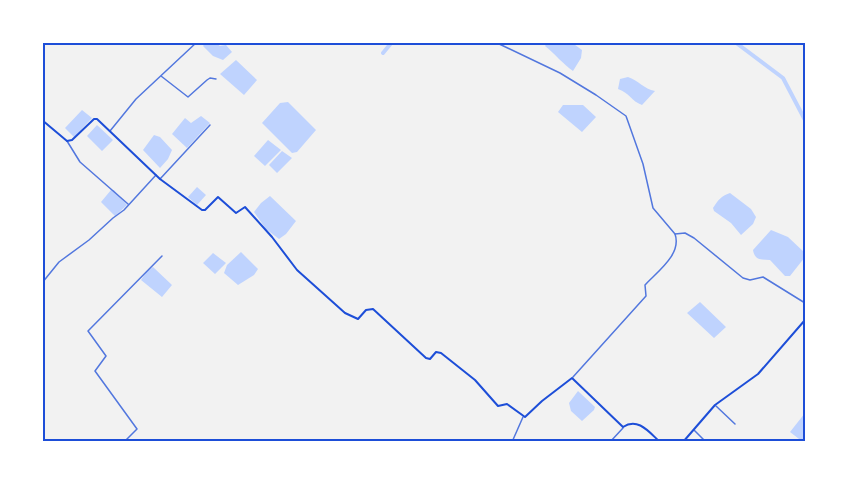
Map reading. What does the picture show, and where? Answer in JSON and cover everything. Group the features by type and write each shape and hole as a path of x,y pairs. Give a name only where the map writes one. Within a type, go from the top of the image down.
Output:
{"main road":[{"path":"42,120 67,141 72,140 95,118 160,179 202,210 205,210 218,197 236,213 245,207 297,270 345,313 358,319 366,310 373,309 426,358 430,359 439,351 474,380 498,406 507,404 523,417 529,415 542,401 572,378 623,427 631,422 637,423 660,442"},
{"path":"683,442 715,405 758,374 805,320"}],"street":[{"path":"110,131 136,99 198,42"},
{"path":"495,42 560,74 624,113 638,147 653,208 675,234 676,246 672,257 645,285 646,296 572,378"},
{"path":"160,75 188,97 210,78 216,79"},
{"path":"160,179 210,125"},
{"path":"67,141 80,162 128,205"},
{"path":"42,283 59,262 89,240 128,205 156,175"},
{"path":"675,234 685,233 694,237 743,278 750,280 762,277 805,303"},
{"path":"124,442 137,429 95,371 106,356 88,330 162,256"},
{"path":"715,405 735,424"},
{"path":"512,442 523,417"},
{"path":"610,442 623,427"},
{"path":"693,430 706,442"}],"water":[{"path":"206,42 214,42 220,46 226,45 232,52 223,60 213,56 203,46"},
{"path":"548,42 571,42 582,50 581,58 573,71 545,46"},
{"path":"236,60 257,80 244,95 220,74"},
{"path":"628,77 655,91 642,105 618,89 620,79"},
{"path":"288,102 316,130 297,152 292,153 262,123 280,103"},
{"path":"563,105 583,105 596,117 582,132 558,112"},
{"path":"82,110 92,118 74,137 65,128"},
{"path":"201,116 210,123 187,148 172,134 185,118 191,123"},
{"path":"97,125 113,140 102,151 87,136"},
{"path":"154,135 160,137 172,150 160,168 143,150"},
{"path":"268,140 281,150 265,166 254,156"},
{"path":"282,151 292,158 277,173 269,165"},
{"path":"197,187 206,195 197,205 188,197"},
{"path":"111,190 114,190 127,205 115,216 101,202"},
{"path":"730,193 751,209 756,217 753,224 741,235 713,208 724,195"},
{"path":"270,196 296,221 279,239 266,229 254,212"},
{"path":"771,230 788,237 805,253 805,257 790,276 785,276 770,260 759,259 754,254 753,250"},
{"path":"241,252 258,269 254,275 238,285 224,273 227,265"},
{"path":"213,253 226,263 215,274 203,263"},
{"path":"153,267 172,285 162,297 141,280"},
{"path":"700,302 726,327 714,338 687,313"},
{"path":"578,391 595,407 582,421 571,411 569,403"},
{"path":"805,413 805,442 803,442 790,432"}],"waterway":[{"path":"383,53 392,42"},
{"path":"735,42 783,78 805,120"}]}
